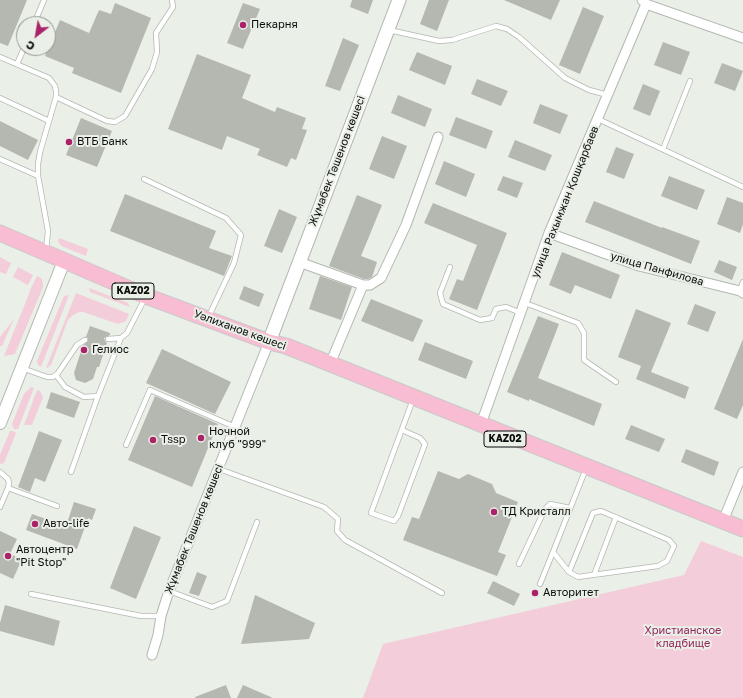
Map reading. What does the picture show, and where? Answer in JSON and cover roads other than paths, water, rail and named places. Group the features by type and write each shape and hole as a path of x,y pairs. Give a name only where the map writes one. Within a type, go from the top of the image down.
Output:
{"highway":[{"name":"Уәлиханов көшесі","path":"0,233 146,296 269,342 286,346 481,424"},
{"name":"KАZ02","path":"269,342 282,350 743,535"},
{"name":"KАZ02","path":"481,424 743,529"}],"main road":[{"name":"Жұмабек Тәшенов көшесі","path":"269,342 399,0"}],"street":[{"path":"643,2 743,38"},
{"name":"улица Рахымжан Қошқарбаев","path":"481,424 550,233 608,95 643,2"},
{"path":"299,262 363,285 370,286 381,278 406,225 438,137"},
{"name":"улица Панфилова","path":"550,233 639,266 741,292"},
{"path":"0,423 64,261"},
{"path":"330,364 363,285"},
{"name":"Жұмабек Тәшенов көшесі","path":"152,655 158,635 161,616 169,591 269,342"},
{"path":"723,521 743,472"}],"lane":[{"path":"37,16 44,0"},
{"path":"56,97 107,122 114,122 125,116 152,69 156,52 156,32 173,7 172,0"},
{"path":"388,30 439,41 452,40 496,26 506,29 519,37 565,78 589,90 608,95"},
{"path":"17,64 20,56"},
{"path":"0,57 48,78 55,86 56,97 40,152 38,176 48,231 46,253"},
{"path":"663,149 690,81"},
{"path":"0,98 49,121"},
{"path":"598,119 743,187"},
{"path":"0,159 38,176"},
{"path":"144,179 226,218 241,235 234,263 207,319"},
{"path":"450,267 440,293 444,304 480,320 492,318 496,309 506,307 521,313"},
{"path":"741,292 743,282"},
{"path":"108,339 120,338 130,330 146,296"},
{"path":"525,303 578,323 584,334 584,360 616,382"},
{"path":"71,472 120,338"},
{"path":"22,368 50,377 56,375 77,345 85,340"},
{"path":"56,375 64,387 84,397 98,396"},
{"path":"126,445 150,390 235,426"},
{"path":"402,430 420,438 425,444 398,516 394,520 371,513 412,402"},
{"path":"219,469 324,507 338,520 337,531 344,540 442,594"},
{"path":"540,584 585,471"},
{"path":"0,472 8,479 8,488 0,507"},
{"path":"8,488 57,506"},
{"path":"519,564 545,509 550,504 570,508"},
{"path":"553,552 569,572 578,577 658,566 667,561 674,546 669,540 601,511 593,513 569,572"},
{"path":"594,574 616,518"},
{"path":"169,591 212,607 227,601 258,522"},
{"path":"31,594 141,616 161,616"}],"place":[{"name":"Пекарня","path":"243,25"},
{"name":"ВТБ Банк","path":"69,142"},
{"name":"Гелиос","path":"84,350"},
{"name":"Ночной клуб \"999\"","path":"201,438"},
{"name":"Tssp","path":"153,440"},
{"name":"ТД Кристалл","path":"494,512"},
{"name":"Авто-life","path":"35,524"},
{"name":"Автоцентр \"Pit Stop\"","path":"8,556"},
{"name":"Авторитет","path":"535,593"}],"park label":[{"name":"Христианское кладбище","path":"683,637"}]}
